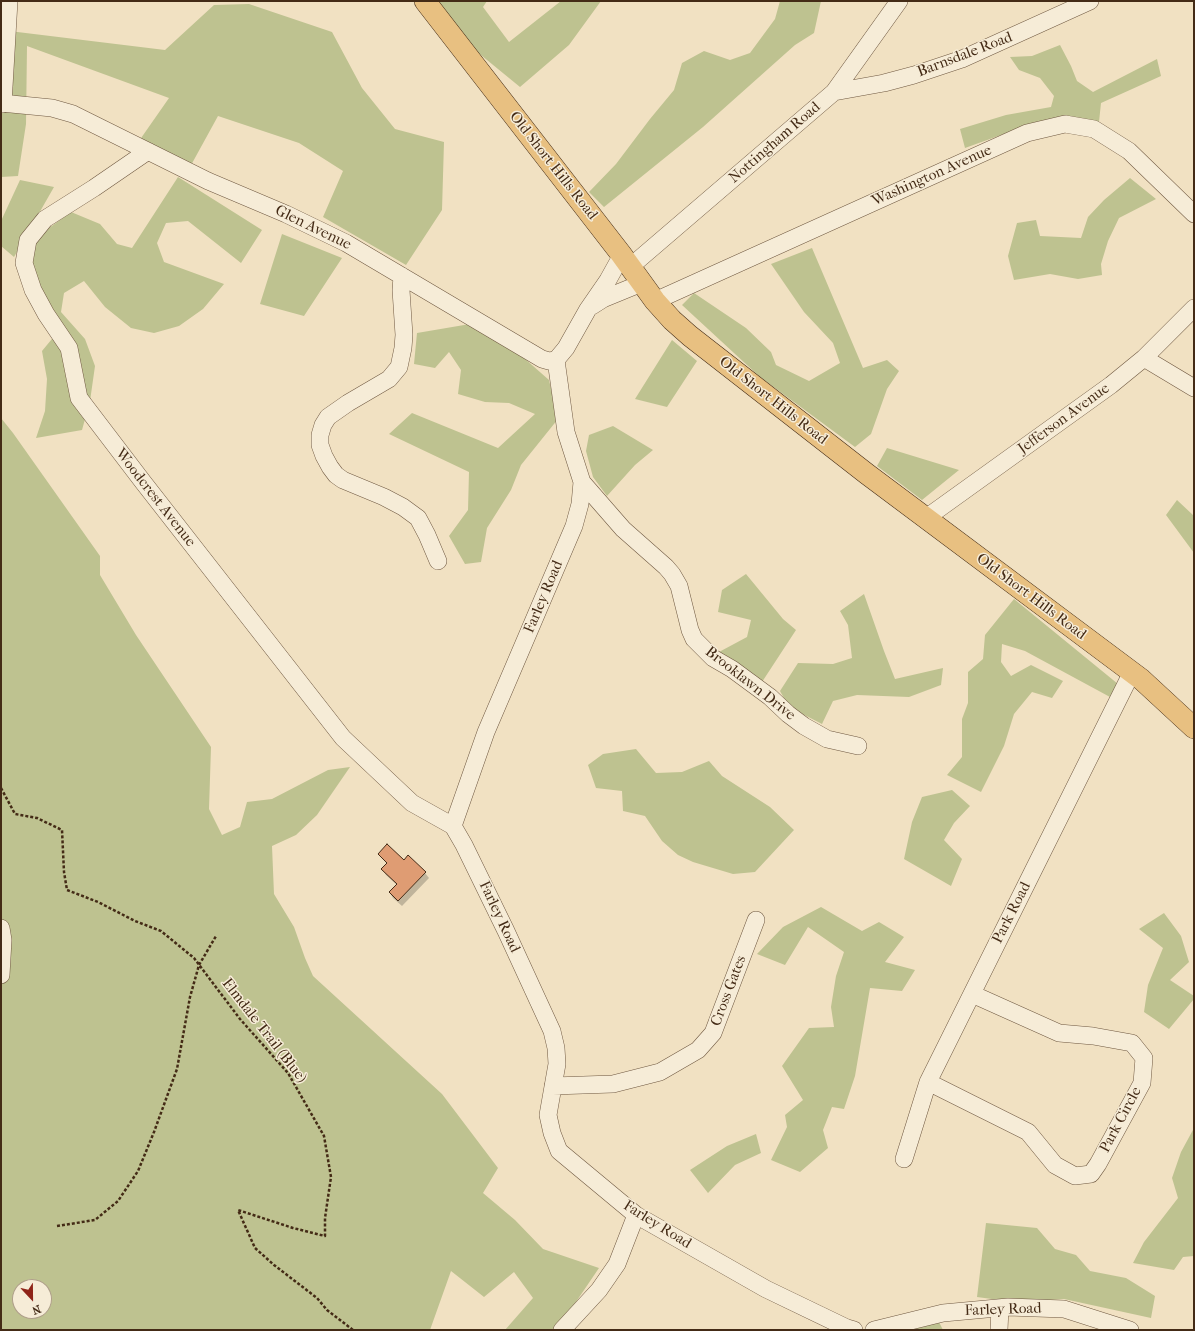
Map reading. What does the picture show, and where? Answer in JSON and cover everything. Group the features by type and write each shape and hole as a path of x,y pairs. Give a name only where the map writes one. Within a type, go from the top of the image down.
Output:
{"main road":[{"name":"Old Short Hills Road","path":"425,1 655,301 672,320 690,336 867,474 1132,672 1194,728"}],"street":[{"path":"2,104 9,1"},
{"name":"Nottingham Road","path":"631,268 834,92 899,1"},
{"name":"Barnsdale Road","path":"834,92 884,83 962,59 1090,1"},
{"name":"Glen Avenue","path":"2,104 52,108 73,114 208,182 286,214 346,243 542,359 548,361 556,360"},
{"name":"Washington Avenue","path":"655,301 1027,134 1065,124 1094,129 1129,151 1194,214"},
{"name":"Woodcrest Avenue","path":"148,151 45,219 28,240 24,263 33,290 46,314 69,348 79,398 343,738 412,803 453,826"},
{"path":"556,360 566,348 588,309 608,280 618,262 631,268 603,299 588,309"},
{"path":"402,276 401,290 404,348 399,367 389,379 328,417 323,425 320,435 320,444 330,467 340,478 348,483 384,497 403,507 418,518 428,535 438,561"},
{"name":"Jefferson Avenue","path":"926,518 1112,385 1144,358 1194,308"},
{"path":"1144,358 1194,388"},
{"name":"Farley Road","path":"556,360 566,432 582,482 580,504 574,526 486,732 453,826 464,845 506,931 552,1031 556,1048 557,1064 548,1115 552,1133 559,1150 636,1214 766,1289 854,1330"},
{"name":"Brooklawn Drive","path":"582,482 623,529 672,574 679,586 690,630 694,639 713,658 732,669 770,697 788,714 804,726 827,739 858,746"},
{"name":"Park Road","path":"904,1159 928,1082 1132,672"},
{"name":"Cross Gates","path":"553,1086 613,1084 660,1072 698,1050 713,1033 756,920"},
{"path":"1,928 3,940 1,975"},
{"name":"Park Circle","path":"928,1082 1028,1132 1055,1165 1075,1176 1091,1174 1098,1164 1142,1083 1144,1058 1132,1043 1093,1036 1059,1033 972,994"},
{"path":"562,1330 600,1290 616,1264 636,1214"},
{"path":"999,1330 1000,1308"},
{"name":"Farley Road","path":"874,1330 943,1313 1000,1308 1064,1308 1130,1330"}],"path":[{"name":"Elmdale Trail (Blue)","path":"1,788 15,814 37,818 62,830 64,872 67,890 161,931 194,958 240,1019 288,1073 324,1136 331,1177 325,1218 326,1236 293,1228 238,1210 255,1248 274,1265 317,1298 327,1310 353,1330"},
{"path":"57,1226 95,1220 118,1201 138,1171 177,1069 190,997 199,965 216,936"}],"green space":[{"path":"436,1 487,1 483,7 509,42 561,1 601,1 569,45 520,87 476,51"},
{"path":"780,1 821,1 814,33 795,45 703,127 604,207 589,192 616,164 674,90 682,63 704,51 730,60 750,53 775,19"},
{"path":"249,4 332,32 362,88 395,129 444,142 442,210 406,265 323,217 343,171 299,143 218,116 190,167 139,141 169,98 27,46 26,124 18,176 1,177 1,30 165,50 214,5"},
{"path":"1060,45 1077,81 1093,92 1157,59 1161,76 1101,103 1099,122 1051,119 965,148 960,129 1006,115 1051,107 1054,96 1040,78 1019,70 1010,57 1032,56"},
{"path":"178,177 262,230 241,263 188,221 166,223 157,243 164,262 224,284 203,309 179,326 154,333 131,328 105,307 84,281 64,293 61,312 85,339 95,366 90,401 82,430 36,438 45,411 47,379 42,351 61,328 35,287 30,259 38,236 71,212 100,224 117,244 132,248"},
{"path":"1130,178 1156,199 1119,218 1108,241 1101,264 1102,275 1078,279 1050,274 1014,280 1008,256 1017,223 1036,220 1040,236 1081,238 1088,217 1104,200"},
{"path":"20,180 54,187 14,257 1,246 1,221"},
{"path":"282,234 342,258 304,316 260,304"},
{"path":"812,248 863,368 887,360 899,371 887,389 871,434 855,447 760,377 682,305 694,293 746,328 771,352 776,365 809,381 840,363 833,343 804,312 771,264"},
{"path":"470,324 524,358 549,380 558,419 521,465 511,490 487,528 481,562 465,564 449,536 468,510 469,472 389,434 412,413 498,448 535,414 509,403 485,402 458,394 461,370 449,352 435,368 414,364 417,333"},
{"path":"672,340 697,361 667,407 635,399"},
{"path":"1,418 100,556 100,575 136,635 211,747 209,809 222,835 240,827 247,802 272,799 328,770 350,767 317,815 296,835 272,846 274,894 294,927 313,976 442,1094 498,1168 483,1193 515,1220 543,1249 599,1268 565,1318 552,1330 505,1330 533,1298 514,1272 484,1297 451,1271 430,1330 1,1330"},
{"path":"613,426 653,450 635,465 607,496 593,477 586,451 589,435"},
{"path":"887,448 959,470 922,500 877,466"},
{"path":"1177,500 1194,516 1194,553 1166,515"},
{"path":"746,574 783,619 796,630 762,682 719,652 747,637 751,620 718,612 722,590"},
{"path":"864,594 895,679 943,668 941,685 909,697 857,695 833,701 822,724 789,707 780,691 798,663 833,664 852,658 848,625 840,611"},
{"path":"1014,599 1118,684 1110,697 1025,651 1002,644 1001,662 1011,676 1031,665 1063,681 1052,698 1032,692 1014,714 1004,746 981,792 947,775 962,757 962,719 968,703 968,672 983,659 985,635"},
{"path":"636,749 656,773 682,772 709,761 722,776 770,807 794,830 755,872 733,874 693,862 678,855 662,841 645,816 623,811 622,791 596,788 588,765 603,754"},
{"path":"952,790 970,806 954,823 944,840 962,859 951,886 904,859 912,822 922,797"},
{"path":"821,907 862,931 879,922 904,937 885,962 915,970 902,991 870,988 855,1076 844,1109 832,1107 823,1130 828,1148 800,1172 771,1160 787,1127 785,1115 803,1100 782,1066 809,1028 834,1027 831,1007 836,976 844,952 808,927 785,965 757,954 783,927"},
{"path":"1164,913 1181,936 1189,962 1170,980 1194,996 1194,999 1169,1029 1144,1012 1148,985 1163,948 1139,929"},
{"path":"1194,1128 1194,1256 1183,1257 1174,1270 1133,1263 1144,1242 1178,1198 1172,1178 1181,1152"},
{"path":"756,1134 761,1153 735,1165 708,1193 690,1170 727,1146"},
{"path":"986,1223 1037,1228 1055,1249 1076,1255 1090,1271 1126,1278 1155,1296 1151,1318 1064,1299 1014,1302 977,1297"},
{"path":"939,1322 943,1330 902,1330"}],"building":[{"path":"387,844 404,860 408,855 426,872 398,901 389,892 397,884 381,869 387,863 378,854"}]}
